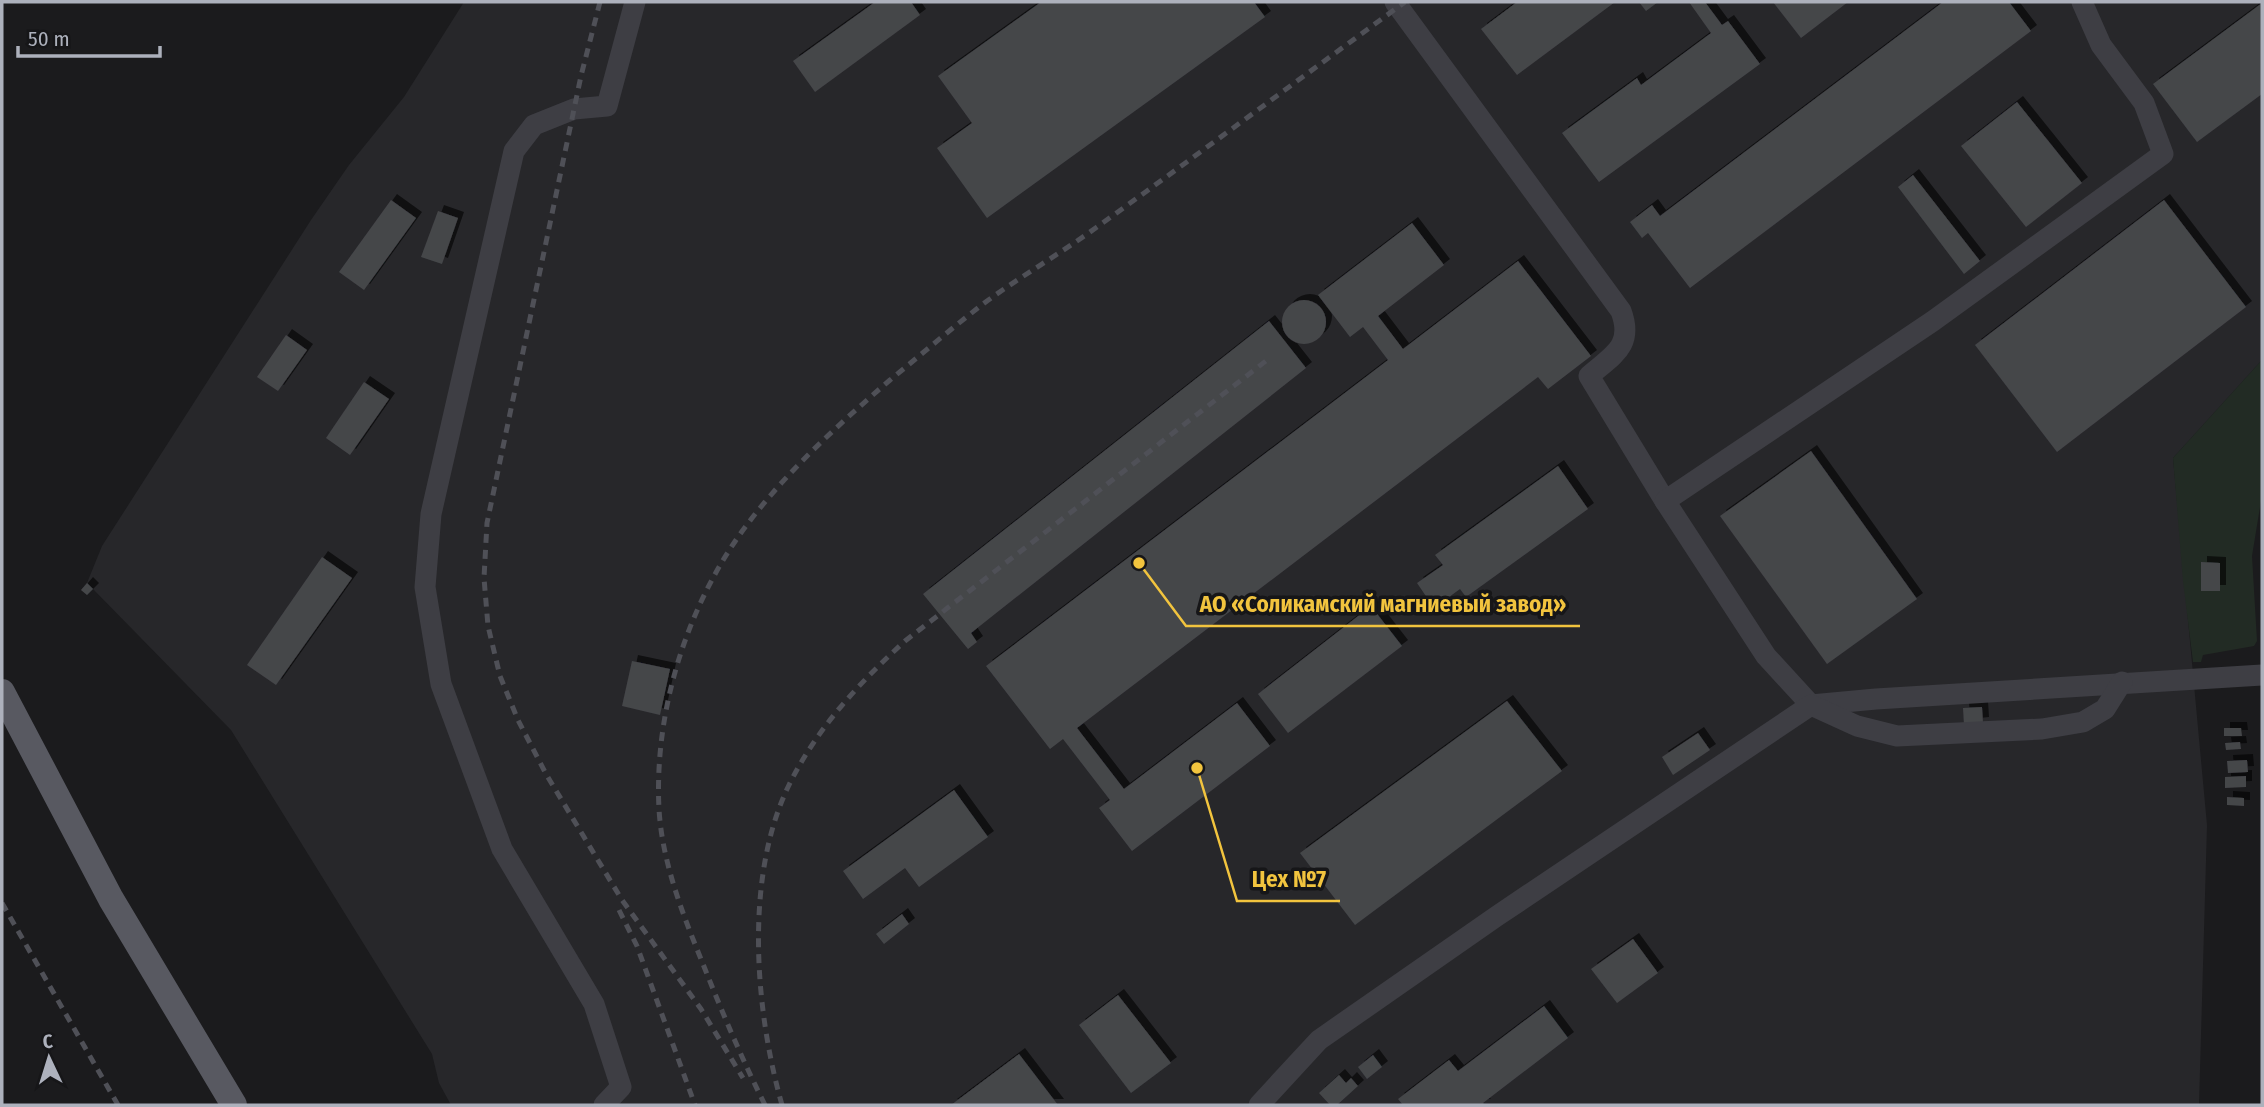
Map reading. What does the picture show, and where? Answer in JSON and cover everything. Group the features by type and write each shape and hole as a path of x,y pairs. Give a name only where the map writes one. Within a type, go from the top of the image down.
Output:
{"main road":[{"path":"2,692 111,899 234,1105"}],"lane":[{"path":"604,1105 621,1087 593,1004 502,849 441,684 425,587 431,514 514,151 534,125 574,109 607,106 635,2"},
{"path":"1395,2 1621,311 1626,333 1624,343 1589,376 1665,501 1766,656 1811,705 1857,726 1897,736 2042,729 2083,722 2105,709 2122,682"},
{"path":"1665,501 1933,321 2163,154 2144,103 2101,45 2082,2"},
{"path":"1259,1105 1319,1040 1497,916 1811,705 2122,682 2262,675"}],"shaded area":[{"path":"464,2 2262,2 2262,360 2173,458 2207,825 2199,1105 451,1105 439,1083 432,1054 231,730 93,589 87,595 81,590 87,583 102,546 311,220 349,165 404,97"},
{"path":"2262,360 2262,495 2252,556 2257,641 2254,646 2203,655 2201,662 2193,662 2173,458"}],"building":[{"path":"875,2 911,2 920,15 815,92 793,61"},
{"path":"1041,2 1254,2 1265,17 987,218 937,148 972,123 938,76"},
{"path":"1517,2 1615,2 1517,75 1481,29"},
{"path":"1639,2 1658,2 1646,11"},
{"path":"1689,2 1705,2 1722,25 1728,21 1760,64 1599,182 1562,133 1637,78 1641,85 1711,33"},
{"path":"1773,2 1848,2 1801,38"},
{"path":"1943,2 2009,2 2031,31 1690,288 1648,233 1642,238 1630,222 1652,205 1660,216"},
{"path":"2262,3 2262,94 2197,142 2153,84"},
{"path":"2017,102 2082,183 2026,227 1961,146"},
{"path":"1913,175 1980,261 1964,274 1898,187"},
{"path":"391,200 416,218 364,290 339,272"},
{"path":"2164,200 2246,307 2057,452 1975,345"},
{"path":"438,211 458,218 442,264 421,257"},
{"path":"1412,223 1444,265 1378,316 1403,349 1518,261 1591,356 1548,389 1538,377 1077,728 1124,789 1237,703 1270,746 1132,851 1099,808 1110,800 1063,739 1050,749 986,666 1388,360 1363,327 1350,337 1318,295"},
{"path":"1304,300 1313,301 1320,306 1325,313 1325,331 1320,338 1313,343 1304,344 1295,343 1288,338 1283,331 1282,322 1283,313 1288,306 1295,301"},
{"path":"1269,321 1306,368 971,633 977,642 968,649 923,594"},
{"path":"286,335 307,350 278,391 257,377"},
{"path":"364,382 389,399 350,455 326,438"},
{"path":"1811,451 1917,599 1827,664 1720,516"},
{"path":"1558,466 1588,509 1466,597 1460,589 1434,608 1417,583 1443,565 1435,555"},
{"path":"322,557 352,578 276,685 247,665"},
{"path":"2201,562 2220,563 2220,591 2201,591"},
{"path":"87,583 93,589 87,595 81,590"},
{"path":"1371,606 1402,646 1288,733 1258,694"},
{"path":"632,661 670,669 660,715 622,706"},
{"path":"1507,701 1562,771 1355,925 1300,853"},
{"path":"1982,707 1983,723 1964,725 1963,708"},
{"path":"2224,728 2241,728 2242,736 2224,736"},
{"path":"1698,733 1710,750 1673,775 1662,757"},
{"path":"2240,742 2241,749 2226,750 2225,743"},
{"path":"2247,760 2248,772 2228,773 2227,761"},
{"path":"2246,776 2246,787 2225,788 2225,777"},
{"path":"954,790 988,837 919,887 905,868 863,899 843,871"},
{"path":"2227,797 2244,798 2244,806 2227,805"},
{"path":"902,914 909,924 884,944 876,934"},
{"path":"1633,939 1658,973 1617,1003 1591,969"},
{"path":"1118,995 1171,1063 1131,1093 1079,1025"},
{"path":"1544,1006 1568,1038 1483,1103 1485,1105 1403,1105 1398,1099 1449,1060 1458,1071"},
{"path":"1019,1054 1058,1105 951,1105"},
{"path":"1373,1055 1382,1067 1367,1079 1358,1067"},
{"path":"1339,1075 1346,1083 1351,1078 1358,1086 1337,1105 1330,1105 1319,1093"}],"railway":[{"path":"600,2 581,76 487,523 484,578 488,626 500,676 518,720 546,774 622,900 701,1009 743,1078"},
{"path":"765,1105 725,1018 681,907 664,849 659,809 662,735 678,660 691,624 725,557 778,486 814,449 950,330 987,301 1136,199 1405,2"},
{"path":"782,1105 765,1028 760,986 760,902 765,860 775,821 789,785 812,744 855,690 905,641 1271,357"},
{"path":"2,903 118,1105"},
{"path":"619,910 637,946 695,1105"}],"place":[{"name":"АО «Соликамский магниевый завод»","path":"1139,563"},
{"name":"Цех №7","path":"1197,768"}]}
